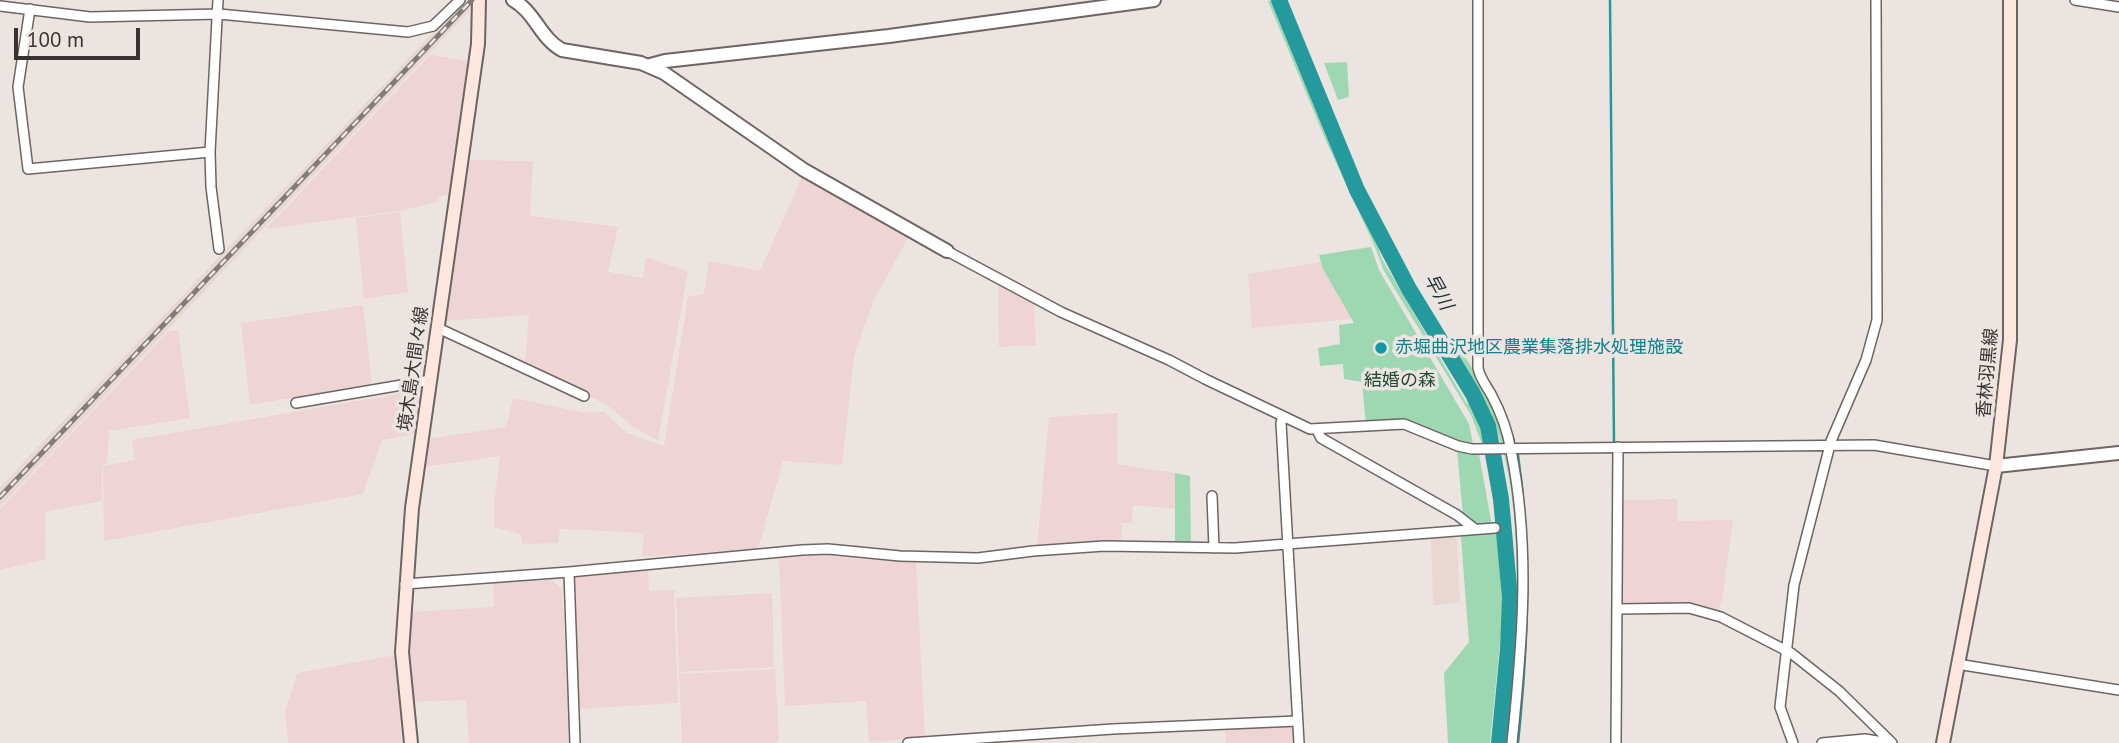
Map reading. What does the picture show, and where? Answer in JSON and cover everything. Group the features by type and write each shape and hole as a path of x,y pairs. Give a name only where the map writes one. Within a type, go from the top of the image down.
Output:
{"main road":[{"name":"香林羽黒線","path":"1943,743 1996,466 2010,340 2010,0"},
{"name":"境木島大間々線","path":"411,743 402,652 412,508 478,44 480,1"}],"street":[{"path":"218,0 210,152 211,187 219,248"},
{"path":"0,6 90,17 219,14 408,32 433,26 460,0"},
{"path":"513,0 531,15 549,43 562,50 650,65 803,170 947,251 1061,312 1317,430 1404,424 1458,446 1483,449 1883,446 1996,466 2119,453"},
{"path":"650,65 1154,0"},
{"path":"1478,0 1478,368 1481,379 1497,407 1519,490 1523,554 1521,656 1512,743"},
{"path":"1793,743 1780,707 1794,585 1829,446 1866,360 1877,320 1876,0"},
{"path":"2074,0 2119,7"},
{"path":"30,9 18,87 28,169 210,152"},
{"path":"438,328 584,396"},
{"path":"296,403 431,380"},
{"path":"1283,416 1281,423 1299,743"},
{"path":"1317,430 1321,438 1457,515 1475,529"},
{"path":"1616,743 1618,447"},
{"path":"1212,496 1214,548"},
{"path":"405,584 802,550 978,558 1104,546 1214,548 1495,528"},
{"path":"569,572 575,743"},
{"path":"1618,609 1689,608 1721,617 1786,650 1839,691 1891,743"},
{"path":"1957,664 2119,691"},
{"path":"908,743 1113,729 1297,721"},
{"path":"1822,743 1865,739 1891,743"}],"shaded area":[{"path":"464,0 475,0 475,5 0,507 0,487"},
{"path":"430,55 468,61 450,194 438,197 439,202 399,211 266,229"},
{"path":"466,160 533,161 530,216 618,227 608,272 643,278 646,257 688,271 658,441 632,426 607,405 525,364 529,315 443,321"},
{"path":"802,177 909,236 873,302 854,356 842,465 783,461 758,549 642,557 644,533 560,529 558,543 522,544 520,534 494,527 500,456 423,467 428,439 506,427 513,398 582,412 604,412 627,433 664,446 688,297 704,294 709,261 760,271"},
{"path":"400,212 408,292 364,299 356,218"},
{"path":"1321,262 1352,319 1252,328 1248,274"},
{"path":"998,283 1034,304 1036,345 999,347"},
{"path":"363,305 372,384 250,405 241,323"},
{"path":"178,330 190,418 109,431 107,463 102,465 102,501 45,512 46,559 0,570 0,509 169,331"},
{"path":"421,390 415,434 382,440 363,494 104,541 103,466 135,460 132,440"},
{"path":"1118,413 1117,464 1175,473 1175,509 1133,505 1132,523 1122,523 1121,541 1037,547 1049,417"},
{"path":"1677,499 1677,521 1733,520 1722,600 1718,611 1691,605 1625,605 1622,602 1622,500"},
{"path":"1431,538 1457,539 1460,603 1433,605"},
{"path":"824,555 916,561 925,738 869,742 866,701 785,706 779,558"},
{"path":"648,567 649,591 674,590 678,703 577,709 572,578"},
{"path":"552,580 562,590 570,743 469,743 466,700 411,702 407,654 409,612 494,607 493,582"},
{"path":"772,593 774,667 679,672 676,598"},
{"path":"395,655 402,743 288,743 285,712 297,673"},
{"path":"775,669 779,741 682,743 679,674"},
{"path":"1293,725 1294,743 1226,743 1225,728"}],"green space":[{"path":"1272,0 1382,259 1467,404 1471,403 1486,444 1482,444 1471,415 1384,271 1268,1"},
{"path":"1347,62 1349,97 1338,100 1324,63"},
{"name":"結婚の森","path":"1371,247 1379,270 1469,424 1473,444 1462,443 1402,421 1366,424 1362,382 1344,379 1343,364 1320,366 1318,348 1340,344 1339,325 1354,323 1323,269 1319,255"},
{"path":"1459,347 1492,400 1506,441 1505,452 1509,456 1518,506 1519,657 1511,743 1506,743 1515,631 1514,512 1496,428 1481,394 1455,350"},
{"path":"1457,450 1479,454 1492,526 1481,525 1463,515"},
{"path":"1175,473 1190,476 1191,544 1175,543"},
{"path":"1497,531 1503,614 1490,743 1448,743 1444,673 1469,642 1461,537"}],"waterway":[{"name":"早川","path":"1279,0 1357,190 1409,289 1473,394 1488,426 1501,499 1510,598 1499,743"},
{"path":"1610,0 1614,444"},
{"path":"1511,433 1514,441"},
{"path":"1518,455 1527,563 1524,671 1518,743"}],"railway":[{"path":"0,497 472,0"}],"place":[{"name":"赤堀曲沢地区農業集落排水処理施設","path":"1381,348"}]}
